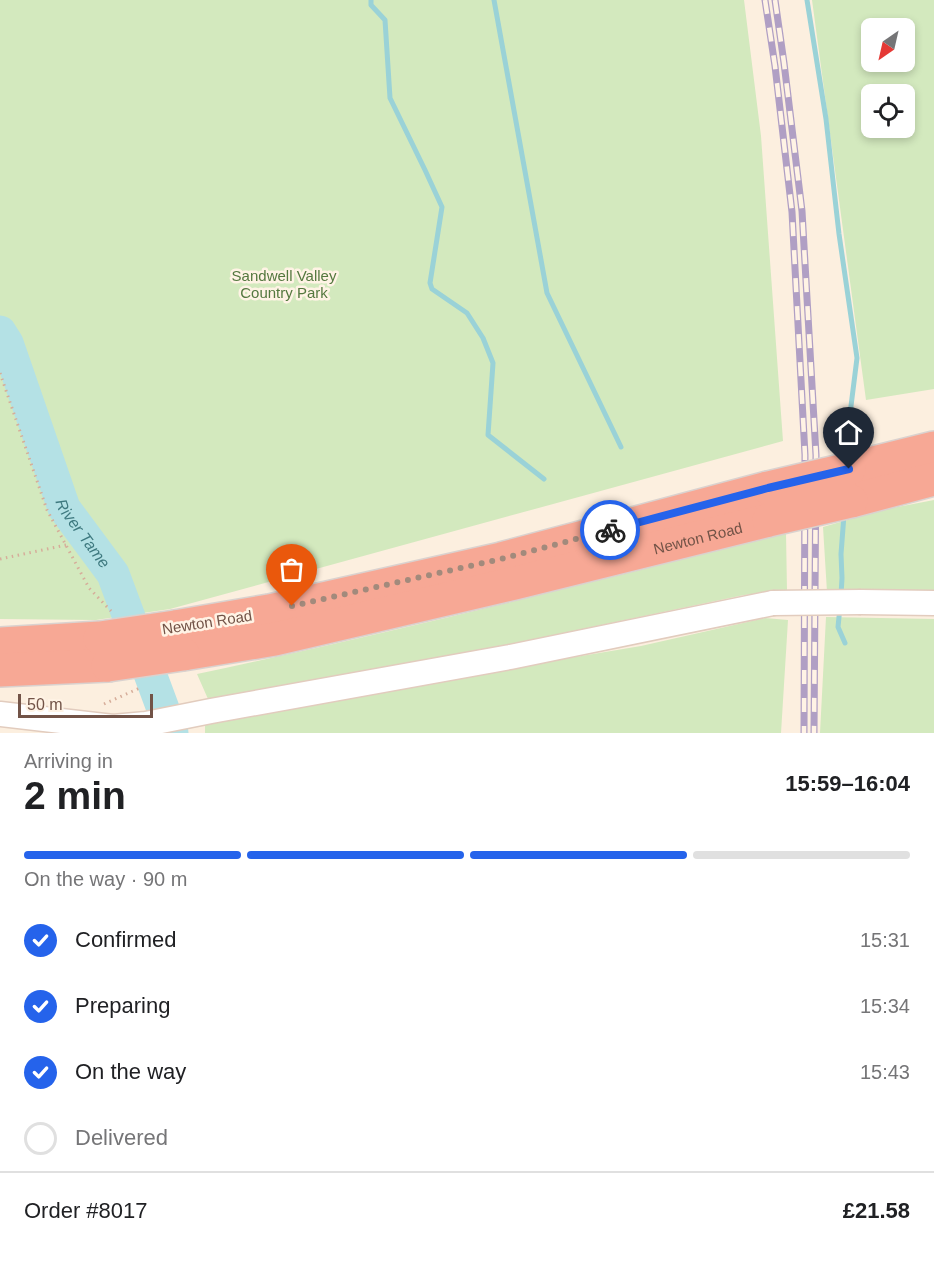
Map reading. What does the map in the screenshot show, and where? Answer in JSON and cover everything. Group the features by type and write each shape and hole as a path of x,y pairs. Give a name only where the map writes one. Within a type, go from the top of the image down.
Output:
{"highway":[{"name":"Newton Road","path":"0,644 108,640 179,641 287,636 515,583 768,504 849,469 934,448"},
{"name":"Newton Road","path":"768,504 852,501 934,479"},
{"name":"Newton Road","path":"0,670 108,640"}],"street":[{"path":"0,714 112,727 146,724 510,657 773,603 934,603"}],"path":[{"path":"0,374 47,510 89,588 108,640"},
{"path":"0,560 66,545"},
{"path":"97,710 106,703 146,685"}],"green space":[{"name":"Sandwell Valley Country Park","path":"0,0 744,0 761,136 783,441 170,609 96,620 0,619"},
{"path":"812,0 934,0 934,389 866,400"},
{"path":"934,500 934,592 827,592 823,527 882,510"},
{"path":"786,533 787,591 744,595 388,670 208,699 197,674 566,589"},
{"path":"826,617 934,619 934,733 820,733"},
{"path":"765,618 788,620 781,733 205,733 205,719 641,646"}],"waterway":[{"path":"371,0 371,5 385,20 390,98 442,207 430,283 432,289 467,313 483,338 493,363 488,435 544,479"},
{"path":"494,0 547,293 621,447"},
{"path":"807,0 826,119 839,234 857,358 847,458"},
{"name":"River Tame","path":"0,332 7,343 64,508 113,574 172,733"},
{"path":"841,595 844,515"},
{"path":"840,607 838,627 845,643"}],"railway":[{"path":"765,0 792,212 805,455 804,733"},
{"path":"775,0 802,211 816,455 814,733"}],"way so far":[{"path":"292,606 501,559 610,530"}],"route":[{"path":"610,530 849,469"}]}
